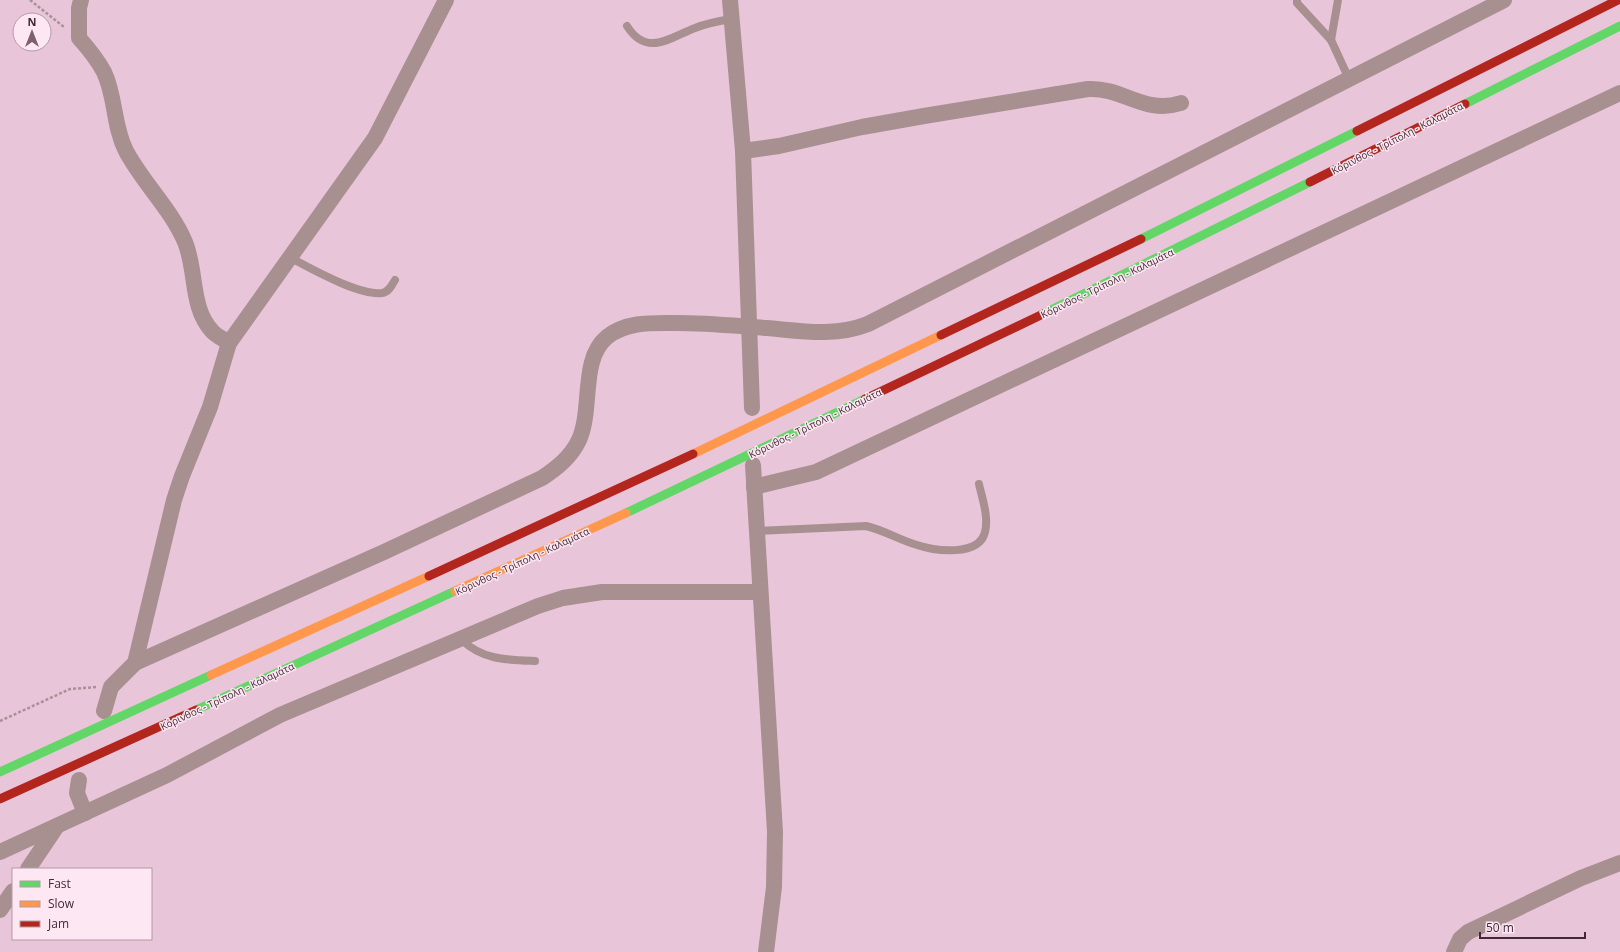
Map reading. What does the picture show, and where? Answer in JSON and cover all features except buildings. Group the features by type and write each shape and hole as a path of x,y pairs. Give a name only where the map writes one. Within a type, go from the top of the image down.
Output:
{"highway":[{"path":"1545,36 1597,0"},
{"path":"0,772 617,490 1105,257 1618,0"},
{"name":"Κόρινθος - Τρίπολη - Καλαμάτα","path":"0,799 627,513 1116,279 1620,26"},
{"path":"1503,85 1568,63"}],"street":[{"path":"81,0 79,8 79,38 104,72 111,95 120,137 126,151 177,226 190,258 200,312 212,332 229,343"},
{"path":"135,663 174,500 182,476 210,407 229,343 375,138 446,0"},
{"path":"730,0 743,151 752,408"},
{"path":"104,711 111,687 135,663 384,552 548,474 559,466 570,454 579,439 585,418 591,362 596,350 606,338 620,328 637,324 660,323 713,324 825,333 853,330 868,324 1504,0"},
{"path":"743,151 779,146 862,127 1088,89 1112,91 1150,106 1170,106 1181,103"},
{"path":"754,487 816,472 1620,92"},
{"path":"753,465 775,832 774,887 766,952"},
{"path":"0,852 167,775 280,715 462,640 538,606 563,598 602,592 760,592"},
{"path":"79,780 77,792 85,813"},
{"path":"29,868 57,826"},
{"path":"1454,952 1460,939 1468,932 1582,878 1620,863"},
{"path":"0,910 12,892"}],"lane":[{"path":"1297,0 1331,40 1349,79"},
{"path":"1331,40 1338,0"},
{"path":"627,26 640,39 657,43 671,40 706,24 731,19"},
{"path":"289,257 319,273 365,290 383,293 388,290 396,280"},
{"path":"757,532 866,526 877,528 917,546 967,550 981,540 985,533 984,512 979,484"},
{"path":"462,640 474,650 485,655 508,660 535,661"}],"path":[{"path":"30,0 79,38"},
{"path":"0,721 70,690 111,687"}],"traffic: fast":[{"path":"1465,104 1620,26"},
{"path":"1141,239 1357,131"},
{"path":"1043,314 1310,182"},
{"path":"626,513 865,399"},
{"path":"196,710 455,591"},
{"path":"0,772 211,675"}],"traffic: slow":[{"path":"693,454 941,335"},
{"path":"455,591 626,513"},
{"path":"211,675 429,576"}],"traffic: jam":[{"path":"1357,131 1618,0"},
{"path":"1310,182 1465,104"},
{"path":"941,335 1141,239"},
{"path":"865,399 1043,314"},
{"path":"429,576 693,454"},
{"path":"0,799 196,710"}]}
